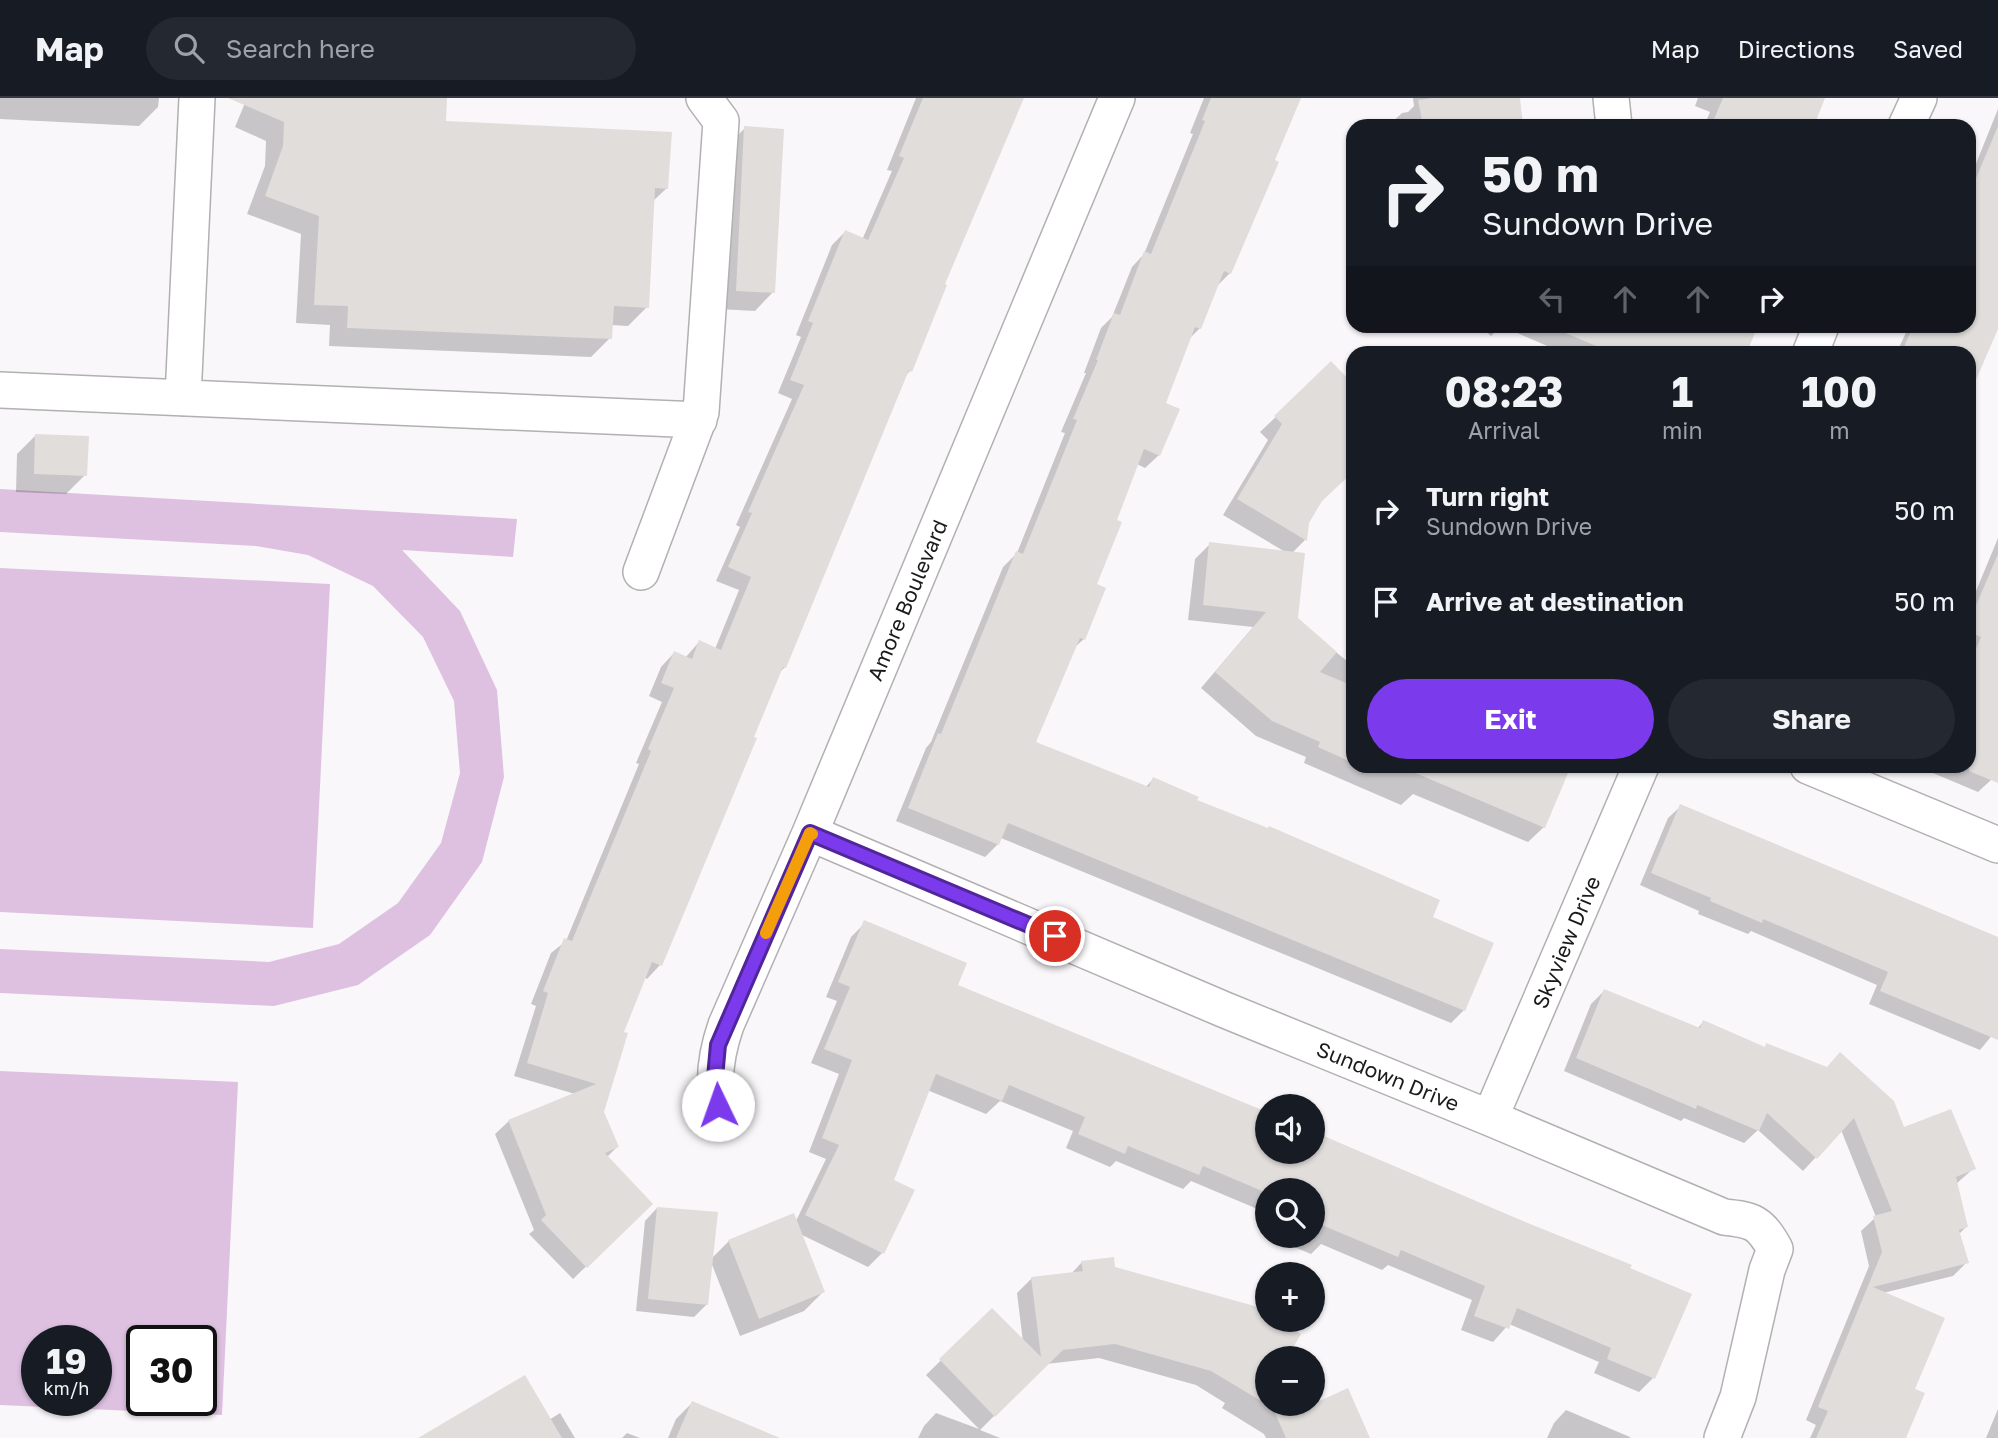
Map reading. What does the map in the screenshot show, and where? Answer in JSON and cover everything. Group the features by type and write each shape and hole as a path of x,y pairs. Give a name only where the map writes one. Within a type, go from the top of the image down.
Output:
{"street":[{"path":"183,398 197,98"},
{"path":"641,572 699,420 702,398 721,121 704,98"},
{"name":"Amore Boulevard","path":"718,1105 714,1088 718,1045 810,833 1117,98"},
{"path":"1611,98 1613,119"},
{"path":"1909,119 1919,98"},
{"path":"0,390 699,420"},
{"name":"Skyview Drive","path":"1490,1118 1638,773"},
{"path":"1825,773 1998,845"},
{"name":"Sundown Drive","path":"810,833 1225,1010 1724,1217 1750,1220 1765,1232 1775,1249 1767,1270 1738,1397 1722,1438"}],"shaded area":[{"path":"0,489 517,519 513,557 402,550 460,611 497,690 504,777 482,862 430,935 358,985 274,1006 0,993 0,949 269,962 339,944 398,903 441,843 460,773 454,701 423,637 373,586 308,555 256,546 0,532"},
{"path":"0,568 330,584 313,928 0,912"},
{"path":"0,1071 238,1082 222,1415 217,1415 217,1325 126,1325 126,1411 112,1410 112,1325 21,1325 21,1406 0,1405"}],"building":[{"path":"228,98 447,98 446,121 672,132 668,189 655,188 649,308 614,306 612,339 347,328 348,306 314,305 319,216 265,196 283,146 284,122"},
{"path":"923,98 1024,98 945,284 947,285 912,372 909,370 786,668 783,667 754,737 757,738 662,966 652,962 624,1032 628,1033 604,1112 619,1147 605,1153 653,1204 587,1268 541,1220 546,1215 508,1120 596,1084 527,1063 548,993 543,991 564,938 572,941 651,751 648,749 674,688 661,683 674,651 692,659 699,640 721,650 751,577 728,567 752,513 748,512 804,385 790,380 813,323 808,321 845,230 868,240 904,158 899,156"},
{"path":"1211,98 1301,98 1275,160 1279,162 1231,274 1224,271 1201,329 1195,327 1166,403 1180,409 1160,456 1144,449 1117,520 1122,522 1097,584 1106,588 1085,640 1080,638 1036,742 1149,787 1153,777 1199,797 1197,800 1268,828 1269,826 1440,900 1433,917 1494,943 1465,1011 1008,823 999,845 908,808 1016,551 1023,554 1077,420 1073,419 1114,313 1120,315 1144,251 1151,254 1205,121 1202,120"},
{"path":"1520,98 1522,119 1422,119 1418,100"},
{"path":"1723,98 1825,98 1817,119 1714,119"},
{"path":"744,126 784,129 775,293 736,291"},
{"path":"1998,126 1998,329 1976,380 1976,346 1904,346 1910,333 1976,333 1976,178"},
{"path":"1566,333 1755,333 1749,346 1596,346"},
{"path":"1331,361 1346,377 1346,479 1322,501 1309,523 1307,541 1237,499 1282,424 1274,416"},
{"path":"35,434 89,436 87,476 34,474"},
{"path":"1209,542 1305,553 1298,618 1337,652 1320,672 1346,683 1346,760 1318,747 1320,742 1272,721 1215,672 1266,612 1203,605"},
{"path":"1998,554 1998,783 1974,773 1976,773 1976,649 1981,637 1976,635 1976,606"},
{"path":"1415,773 1568,773 1545,828"},
{"path":"1680,804 1998,937 1998,1040 1880,991 1888,972 1763,919 1762,923 1651,873"},
{"path":"864,920 967,963 958,985 1255,1107 1255,1164 1325,1164 1325,1137 1632,1265 1630,1268 1692,1294 1655,1379 1607,1359 1611,1348 1517,1308 1509,1329 1474,1316 1485,1286 1401,1250 1398,1257 1325,1226 1325,1178 1255,1178 1255,1188 1203,1166 1199,1175 1128,1146 1125,1154 1078,1134 1085,1117 1009,1085 1002,1101 936,1074 894,1180 915,1190 884,1254 805,1215 839,1145 822,1138 852,1060 824,1049 850,987 838,982"},
{"path":"1604,989 1700,1028 1703,1020 1765,1047 1766,1043 1827,1067 1840,1052 1894,1101 1904,1127 1951,1109 1976,1169 1956,1177 1968,1227 1959,1230 1969,1263 1873,1287 1945,1318 1915,1389 1925,1393 1906,1438 1816,1438 1828,1411 1818,1407 1882,1252 1873,1216 1892,1211 1854,1118 1817,1159 1767,1113 1759,1131 1697,1105 1696,1109 1576,1058"},
{"path":"657,1207 718,1212 708,1305 648,1299"},
{"path":"794,1213 825,1292 759,1319 728,1240"},
{"path":"1114,1257 1115,1267 1255,1306 1255,1332 1301,1334 1294,1346 1255,1346 1255,1397 1211,1371 1115,1344 1063,1350 995,1417 939,1359 992,1308 1041,1357 1031,1277 1083,1271 1081,1261"},
{"path":"525,1375 562,1438 418,1438"},
{"path":"1348,1388 1370,1438 1286,1438 1276,1416 1325,1416 1325,1399"},
{"path":"692,1401 780,1438 676,1438"}],"slow traffic":[{"path":"766,933 810,833 812,834"}],"route":[{"path":"718,1105 714,1088 718,1045 810,833 1055,936"}]}
